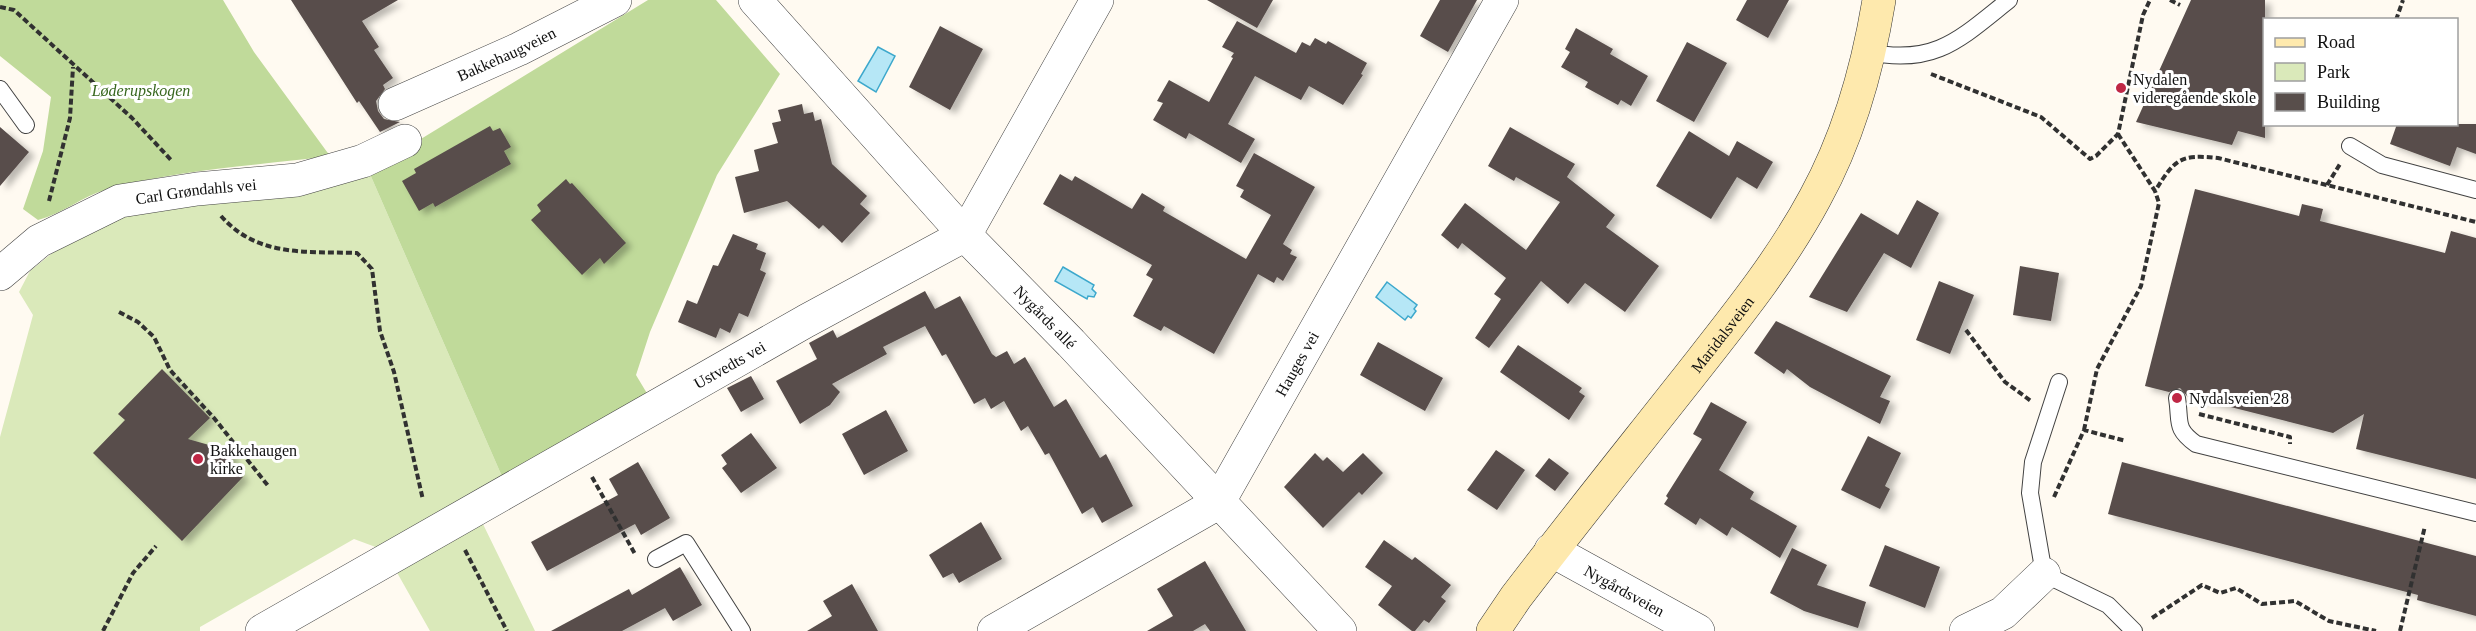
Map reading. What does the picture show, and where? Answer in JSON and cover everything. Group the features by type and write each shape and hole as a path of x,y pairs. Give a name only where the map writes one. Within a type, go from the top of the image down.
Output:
{"main road":[{"name":"Maridalsveien","path":"1493,631 1551,550 1735,319 1791,240 1837,152 1868,52 1879,0"}],"street":[{"name":"Bakkehaugveien","path":"395,104 519,49 615,0"},
{"name":"Nygårds allé","path":"755,0 965,235 1071,343 1340,631"},
{"path":"965,235 1097,0"},
{"name":"Hauges vei","path":"1218,502 1502,0"},
{"name":"Carl Grøndahls vei","path":"0,274 39,241 120,201 197,189 297,180 363,161 405,141"},
{"name":"Ustvedts vei","path":"262,631 853,295 965,235"},
{"path":"994,631 1218,502"},
{"name":"Nygårdsveien","path":"1551,550 1698,631"},
{"path":"1966,631 2003,613 2044,574"}],"lane":[{"path":"1868,52 1894,58 1931,52 1960,38 2009,0"},
{"path":"0,89 26,125"},
{"path":"2350,146 2382,165 2476,190"},
{"path":"2059,382 2033,462 2030,493 2044,574 2108,605 2133,630"},
{"path":"2178,403 2178,424 2184,435 2196,444 2476,513"},
{"path":"656,559 686,543 742,631"}],"path":[{"path":"1928,73 2041,117 2086,157 2096,156 2118,134 2143,15 2150,0"},
{"path":"2170,0 2180,5"},
{"path":"2397,18 2403,0"},
{"path":"0,7 14,10 132,118 224,220 255,243 295,253 357,253 372,269 380,331 394,372 423,500"},
{"path":"39,241 70,118 73,66"},
{"path":"2035,521 2046,513 2084,430 2097,369 2141,286 2159,203 2156,191 2118,134"},
{"path":"2156,191 2172,164 2191,155 2218,158 2476,222"},
{"path":"119,312 138,322 154,337 170,370 214,418 269,487"},
{"path":"1966,330 2005,382 2049,413"},
{"path":"2178,403 2290,437 2290,448"},
{"path":"2084,430 2126,441"},
{"path":"577,451 642,567 656,559"},
{"path":"445,525 455,530 507,631"},
{"path":"2400,631 2425,526"},
{"path":"103,631 133,573 156,546"},
{"path":"2133,630 2202,585 2220,593 2236,588 2262,604 2295,601 2329,621 2376,631"}],"green space":[{"name":"Løderupskogen","path":"0,0 223,0 254,52 330,156 160,177 105,190 38,220 23,209 43,151 51,97 0,56"},
{"path":"648,0 716,0 780,74 717,175 650,332 636,375 648,395 504,481 366,165 398,153"},
{"path":"366,165 504,481 381,549 354,539 200,627 200,631 0,631 0,437 33,315 19,292 30,271 81,230 139,204"},
{"path":"481,520 535,631 430,631 395,569"}],"water":[{"path":"878,47 895,56 876,92 858,81"},
{"path":"1063,267 1094,285 1092,289 1096,293 1094,297 1088,296 1087,299 1055,281"},
{"path":"1387,282 1417,305 1411,318 1408,316 1405,320 1376,297"}],"building":[{"path":"291,0 398,0 362,21 379,47 374,50 393,78 383,85 385,89 376,101 378,111 384,119 400,122 380,132 359,101 357,103"},
{"path":"1207,0 1273,0 1257,28"},
{"path":"1440,0 1477,0 1448,52 1420,36"},
{"path":"1747,0 1789,0 1768,38 1736,20"},
{"path":"2191,0 2265,0 2263,126 2265,126 2265,138 2238,131 2232,145 2136,122"},
{"path":"1237,21 1296,53 1302,42 1310,46 1315,38 1326,44 1328,41 1367,63 1361,74 1363,75 1343,105 1309,86 1301,100 1255,76 1228,124 1255,139 1241,163 1189,133 1186,139 1153,120 1163,103 1157,101 1169,80 1209,102 1233,58 1231,57 1234,53 1222,47"},
{"path":"940,26 983,49 950,110 909,87"},
{"path":"1576,28 1613,49 1610,54 1648,76 1631,106 1621,100 1618,105 1585,87 1588,82 1561,67 1570,52 1565,49"},
{"path":"1687,42 1727,63 1694,122 1656,101"},
{"path":"802,104 804,114 813,112 815,121 821,119 832,164 867,196 860,204 870,213 842,243 823,225 819,229 787,201 744,213 735,177 759,171 754,150 778,143 772,123 781,121 778,110"},
{"path":"2476,124 2476,154 2457,147 2450,166 2390,144 2396,126"},
{"path":"490,126 493,131 500,128 511,147 504,151 511,164 435,207 433,203 419,211 402,181 416,173 414,169"},
{"path":"0,127 29,152 0,186"},
{"path":"1510,127 1575,164 1567,177 1615,215 1606,227 1659,266 1625,312 1585,283 1568,304 1541,281 1489,348 1475,338 1501,299 1494,294 1506,278 1462,243 1458,249 1441,235 1465,203 1526,250 1560,202 1516,177 1514,181 1488,166"},
{"path":"1689,131 1729,156 1737,141 1773,162 1757,189 1737,177 1711,219 1656,186"},
{"path":"1254,153 1315,187 1283,244 1292,250 1290,254 1297,257 1283,281 1277,277 1274,283 1258,274 1214,354 1164,326 1161,331 1133,316 1153,279 1146,275 1152,265 1043,204 1060,174 1072,181 1075,176 1132,209 1142,193 1165,207 1163,211 1246,259 1271,215 1240,197 1244,190 1236,186"},
{"path":"566,179 626,243 604,264 600,258 582,275 531,220 541,211 537,205"},
{"path":"2195,189 2299,216 2302,204 2323,209 2320,221 2445,253 2451,231 2476,238 2476,479 2356,449 2364,414 2333,433 2187,396 2180,388 2169,392 2145,386"},
{"path":"1917,200 1939,213 1911,268 1884,253 1847,312 1809,297 1861,213 1898,235"},
{"path":"733,234 758,244 756,249 766,253 760,270 766,273 748,317 739,313 730,333 720,328 716,338 678,322 687,300 697,304 713,265 718,266"},
{"path":"2020,266 2059,273 2051,321 2013,315"},
{"path":"1939,281 1974,295 1950,354 1916,340"},
{"path":"925,291 935,309 960,296 992,354 996,357 1007,351 1014,364 1025,357 1054,407 1066,399 1100,458 1106,454 1133,506 1102,523 1093,507 1082,514 1049,453 1045,455 1028,426 1021,431 1004,401 991,409 985,398 974,404 946,354 942,356 925,326 883,347 887,354 832,384 840,392 830,405 800,424 776,381 817,359 809,343 833,330 837,338"},
{"path":"1776,321 1891,376 1880,397 1890,401 1880,424 1810,387 1787,369 1784,374 1754,353"},
{"path":"1378,342 1443,378 1425,411 1360,375"},
{"path":"1518,345 1582,388 1579,392 1585,396 1569,420 1500,372"},
{"name":"Bakkehaugen kirke","path":"162,369 210,418 188,439 230,451 235,469 243,477 182,541 93,453 125,420 118,414"},
{"path":"751,376 764,399 741,412 727,388"},
{"path":"1711,402 1747,422 1719,470 1754,492 1750,499 1797,526 1780,558 1732,527 1727,536 1700,518 1696,525 1664,504 1668,498 1666,496 1702,439 1693,434"},
{"path":"886,410 908,451 864,475 842,434"},
{"path":"751,433 777,468 741,493 722,468 727,464 721,455"},
{"path":"1868,436 1901,453 1885,486 1890,489 1880,509 1841,490"},
{"path":"1496,450 1525,470 1497,510 1467,490"},
{"path":"1315,453 1323,461 1327,457 1343,472 1363,453 1383,473 1362,495 1359,492 1323,528 1284,487"},
{"path":"1549,458 1569,473 1555,491 1535,476"},
{"path":"638,462 670,518 641,535 635,524 547,571 531,542 618,495 609,479"},
{"path":"2122,462 2476,556 2476,616 2417,600 2418,595 2108,514"},
{"path":"981,522 1002,559 959,583 953,573 943,578 929,555"},
{"path":"1384,540 1412,560 1415,557 1451,585 1441,597 1446,601 1429,623 1424,620 1415,631 1378,605 1392,586 1365,567"},
{"path":"1885,545 1940,567 1925,608 1869,586"},
{"path":"1792,548 1827,565 1817,585 1866,602 1858,628 1804,611 1770,593"},
{"path":"1205,561 1246,631 1210,631 1205,624 1193,631 1147,631 1173,616 1157,589"},
{"path":"680,567 702,605 673,621 665,608 622,631 551,631 629,589 632,595"},
{"path":"852,584 878,631 807,631 832,616 823,601"}],"place":[{"name":"Nydalen videregående skole","path":"2121,88"},
{"name":"Nydalsveien 28","path":"2177,398"},
{"name":"Bakkehaugen kirke","path":"198,459"}]}
